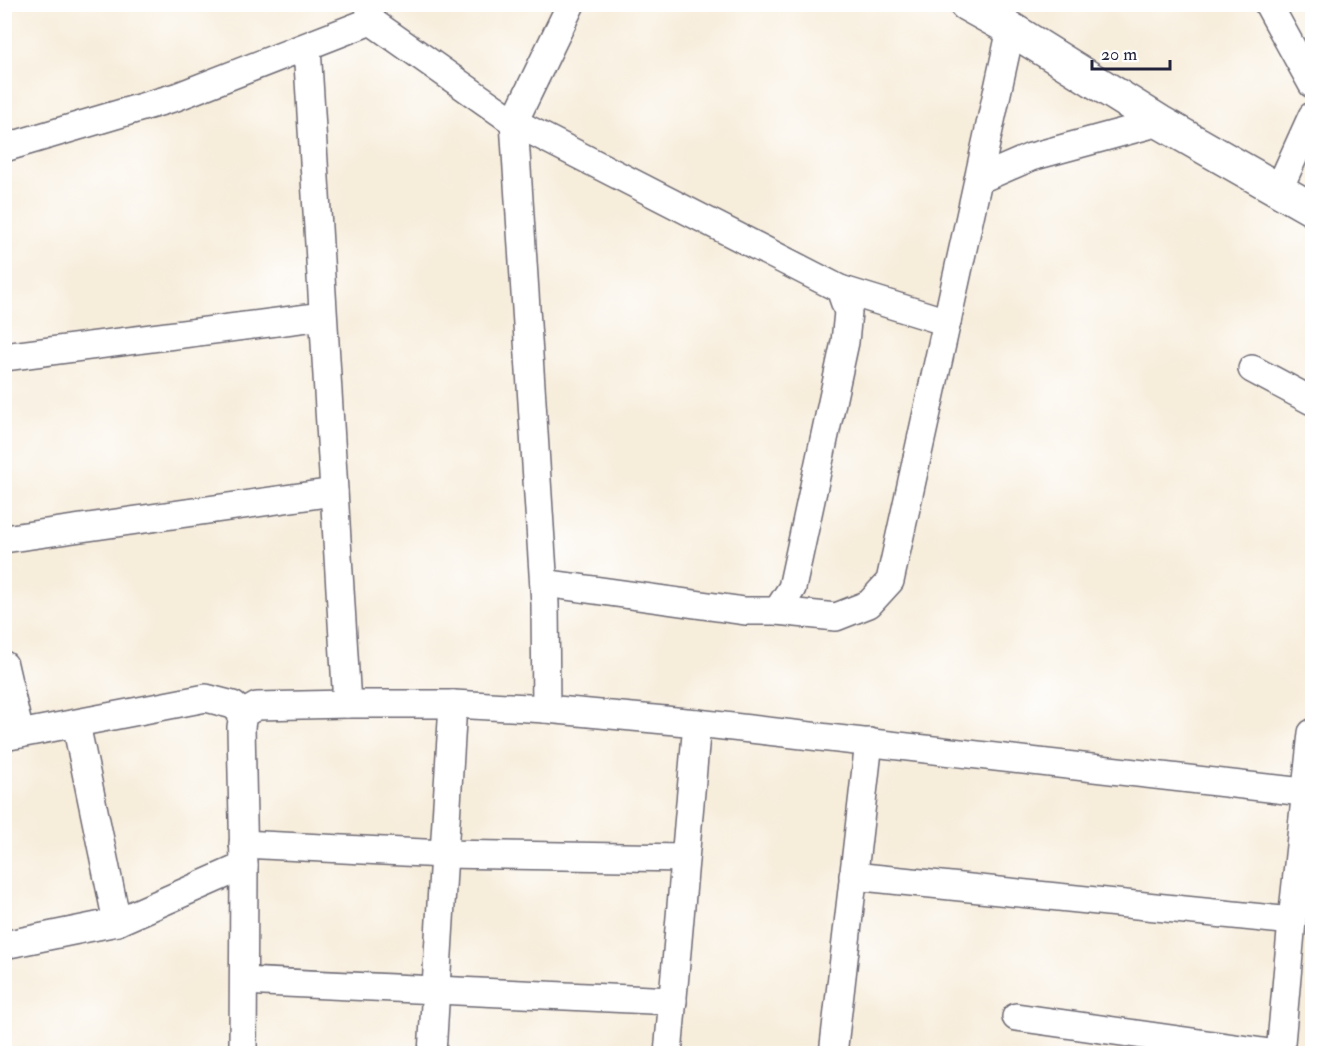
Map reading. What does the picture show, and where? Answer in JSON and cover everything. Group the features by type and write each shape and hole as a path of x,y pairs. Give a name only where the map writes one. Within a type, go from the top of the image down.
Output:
{"street":[{"path":"546,709 544,583 514,122 571,4"},
{"path":"966,4 1011,29 1160,122 1312,208"},
{"path":"1268,4 1312,84"},
{"path":"4,148 176,97 307,46 370,13 514,122 840,289 947,322"},
{"path":"544,583 745,611 836,616 869,604 890,581 1011,29"},
{"path":"307,46 347,704"},
{"path":"1279,189 1312,116"},
{"path":"978,180 1031,157 1160,122"},
{"path":"777,611 792,588 845,342 848,312 840,289"},
{"path":"4,357 323,315"},
{"path":"1252,369 1312,400"},
{"path":"4,538 334,492"},
{"path":"4,665 12,735 206,698 232,705 243,714"},
{"path":"243,714 256,706 347,704 453,704 546,709 870,742 1309,793"},
{"path":"432,1053 453,704"},
{"path":"243,714 243,1053"},
{"path":"668,1053 697,723"},
{"path":"75,724 117,922"},
{"path":"1016,1017 1279,1053 1292,921 1309,793 1312,733"},
{"path":"833,1053 870,742"},
{"path":"4,945 117,922 244,855 444,854 685,858"},
{"path":"853,876 1292,921"},
{"path":"244,981 673,1001"}]}
